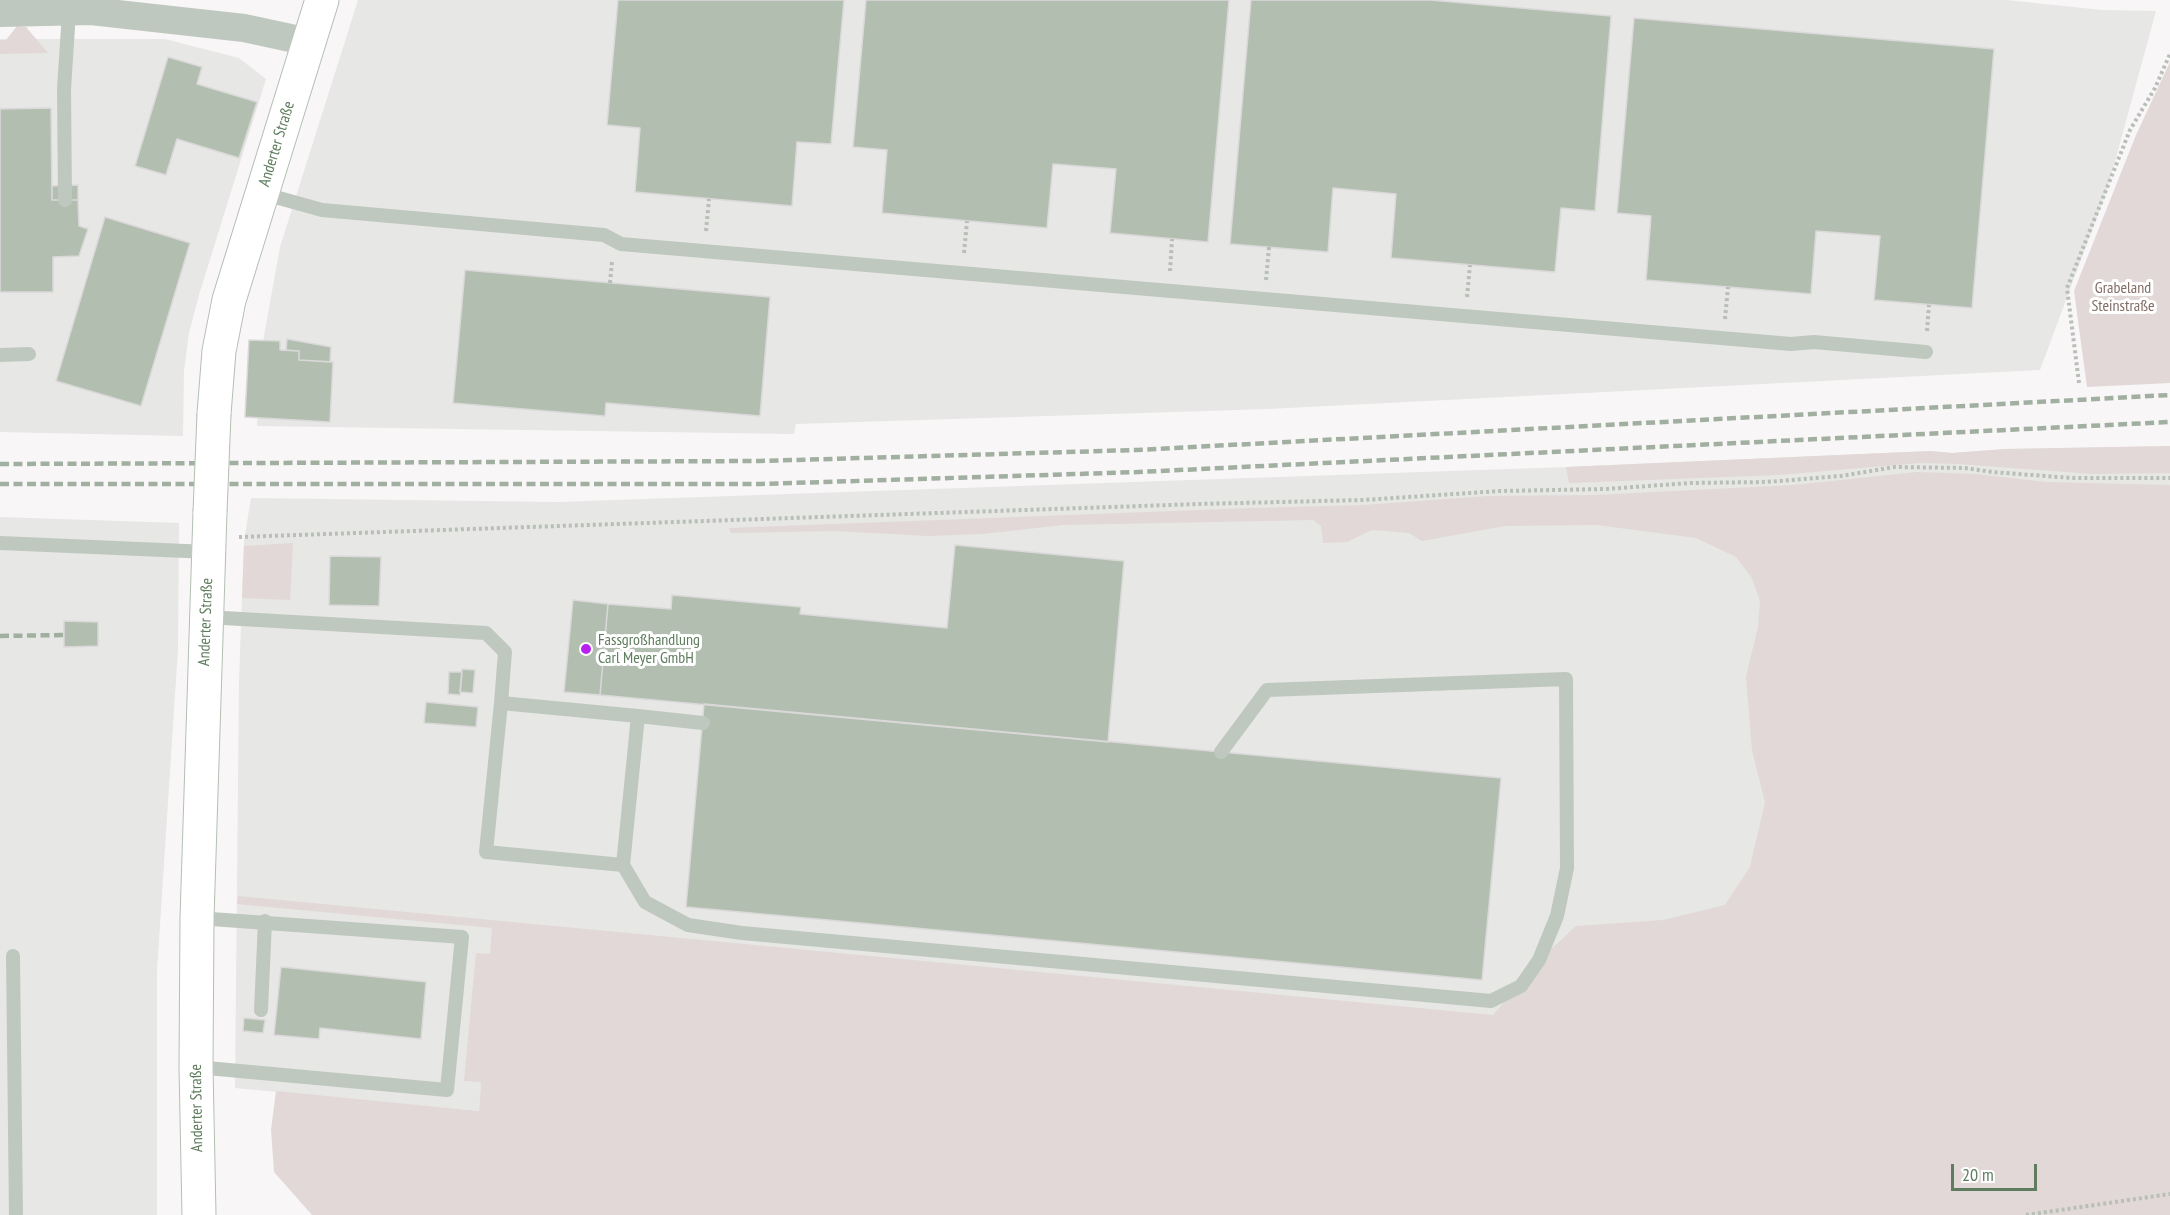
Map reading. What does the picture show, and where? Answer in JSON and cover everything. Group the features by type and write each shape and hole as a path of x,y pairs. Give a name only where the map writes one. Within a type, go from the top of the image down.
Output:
{"main road":[{"name":"Anderter Straße","path":"199,1215 196,1067 197,918 210,512 219,351 229,300 322,0"}],"street":[{"path":"16,8 84,8 244,28 309,42"}],"lane":[{"path":"65,200 64,89 84,8"},
{"path":"261,193 322,210 604,235 621,244 1791,344 1814,342 1926,352"},
{"path":"0,355 29,354"},
{"path":"0,543 209,552"},
{"path":"206,617 486,633 505,652 486,852 623,865"},
{"path":"638,716 623,865 645,902 688,925 742,933 1491,1001 1521,986 1539,960 1557,916 1567,868 1566,679 1267,690 1221,752"},
{"path":"501,703 703,723"},
{"path":"196,1067 447,1090 462,937 265,921 197,918"},
{"path":"261,1010 265,921"},
{"path":"13,956 16,1215"}],"path":[{"path":"2079,383 2067,288 2130,130 2155,88 2170,54"},
{"path":"704,251 709,199"},
{"path":"963,273 967,221"},
{"path":"1168,291 1172,239"},
{"path":"1265,299 1269,248"},
{"path":"1465,316 1470,265"},
{"path":"1723,338 1728,287"},
{"path":"209,552 241,537 1187,504 1363,500 1500,491 1766,482 1841,476 1895,467 1965,468 2072,478 2170,478"},
{"path":"2026,1215 2170,1194"}],"shaded area":[{"path":"358,0 2007,0 2102,10 2156,11 2108,187 2040,370 1268,409 796,424 794,434 257,426 260,358 280,247"},
{"path":"0,39 165,39 239,58 266,79 189,333 184,371 183,436 0,432"},
{"path":"2170,446 2170,553 1767,1041 491,954 479,1111 235,1088 239,681 244,541 251,498 558,502 1566,467 1930,451 1952,453 2005,449"},
{"path":"0,517 179,523 178,649 157,971 157,1215 0,1215"}],"green space":[{"path":"17,26 26,27 48,53 0,54 0,40 6,40"},
{"name":"Grabeland Steinstraße","path":"2170,62 2170,383 2087,387 2074,291 2136,135"},
{"path":"2170,446 2170,473 2092,474 1920,463 1779,475 1569,483 1566,467 1930,451 1952,453 2005,449"},
{"path":"1917,472 1976,474 2046,482 2170,485 2170,1215 312,1215 274,1172 271,1130 276,1091 479,1111 481,1082 464,1081 476,953 490,954 492,928 237,904 238,896 1493,1015 1547,953 1576,926 1663,920 1725,905 1750,867 1765,802 1752,750 1746,677 1758,627 1760,601 1752,578 1736,557 1696,538 1597,525 1505,526 1422,541 1409,533 1372,530 1347,542 1323,543 1321,526 1313,520 1063,525 983,534 928,536 835,531 731,533 729,528 1363,505 1488,496 1595,495 1793,485"},
{"path":"293,543 290,600 242,598 244,546"}],"building":[{"path":"618,0 844,0 831,144 797,142 792,206 635,192 640,128 607,125"},
{"path":"866,0 1229,0 1208,242 1110,233 1116,169 1053,164 1047,228 882,213 887,150 853,147"},
{"path":"1251,0 1430,0 1611,16 1595,211 1561,208 1555,272 1391,258 1396,194 1333,188 1328,252 1230,244"},
{"path":"1634,18 1994,49 1972,308 1874,300 1880,236 1816,231 1811,294 1646,280 1651,216 1617,213"},
{"path":"168,57 202,67 197,84 257,102 239,158 177,139 166,175 135,166"},
{"path":"51,108 52,200 78,200 79,226 88,229 79,256 53,257 53,292 0,292 0,109"},
{"path":"78,185 78,200 52,200 52,186"},
{"path":"105,217 190,243 141,406 56,381"},
{"path":"465,270 770,297 760,416 606,403 605,416 453,403"},
{"path":"287,339 331,347 330,362 299,360 299,351 286,350"},
{"path":"249,340 280,341 280,350 299,351 299,360 333,362 330,422 245,417"},
{"path":"955,545 1124,561 1108,742 600,695 608,604 671,609 672,595 801,607 800,614 947,628"},
{"path":"330,556 381,557 379,606 329,605"},
{"path":"573,600 608,604 600,695 564,692"},
{"path":"64,621 98,622 98,646 64,647"},
{"path":"462,669 475,670 473,693 460,692"},
{"path":"449,672 462,672 460,695 448,694"},
{"path":"426,702 478,707 476,727 424,723"},
{"path":"704,704 1501,778 1482,980 686,907"},
{"path":"281,967 426,982 421,1039 320,1028 319,1039 274,1035"},
{"path":"244,1018 265,1020 263,1033 243,1031"}],"railway":[{"path":"0,464 760,461 1136,450 2170,395"},
{"path":"0,484 761,484 1139,472 2170,422"},
{"path":"0,636 64,635"}],"place":[{"name":"Fassgroßhandlung Carl Meyer GmbH","path":"586,649"}]}
